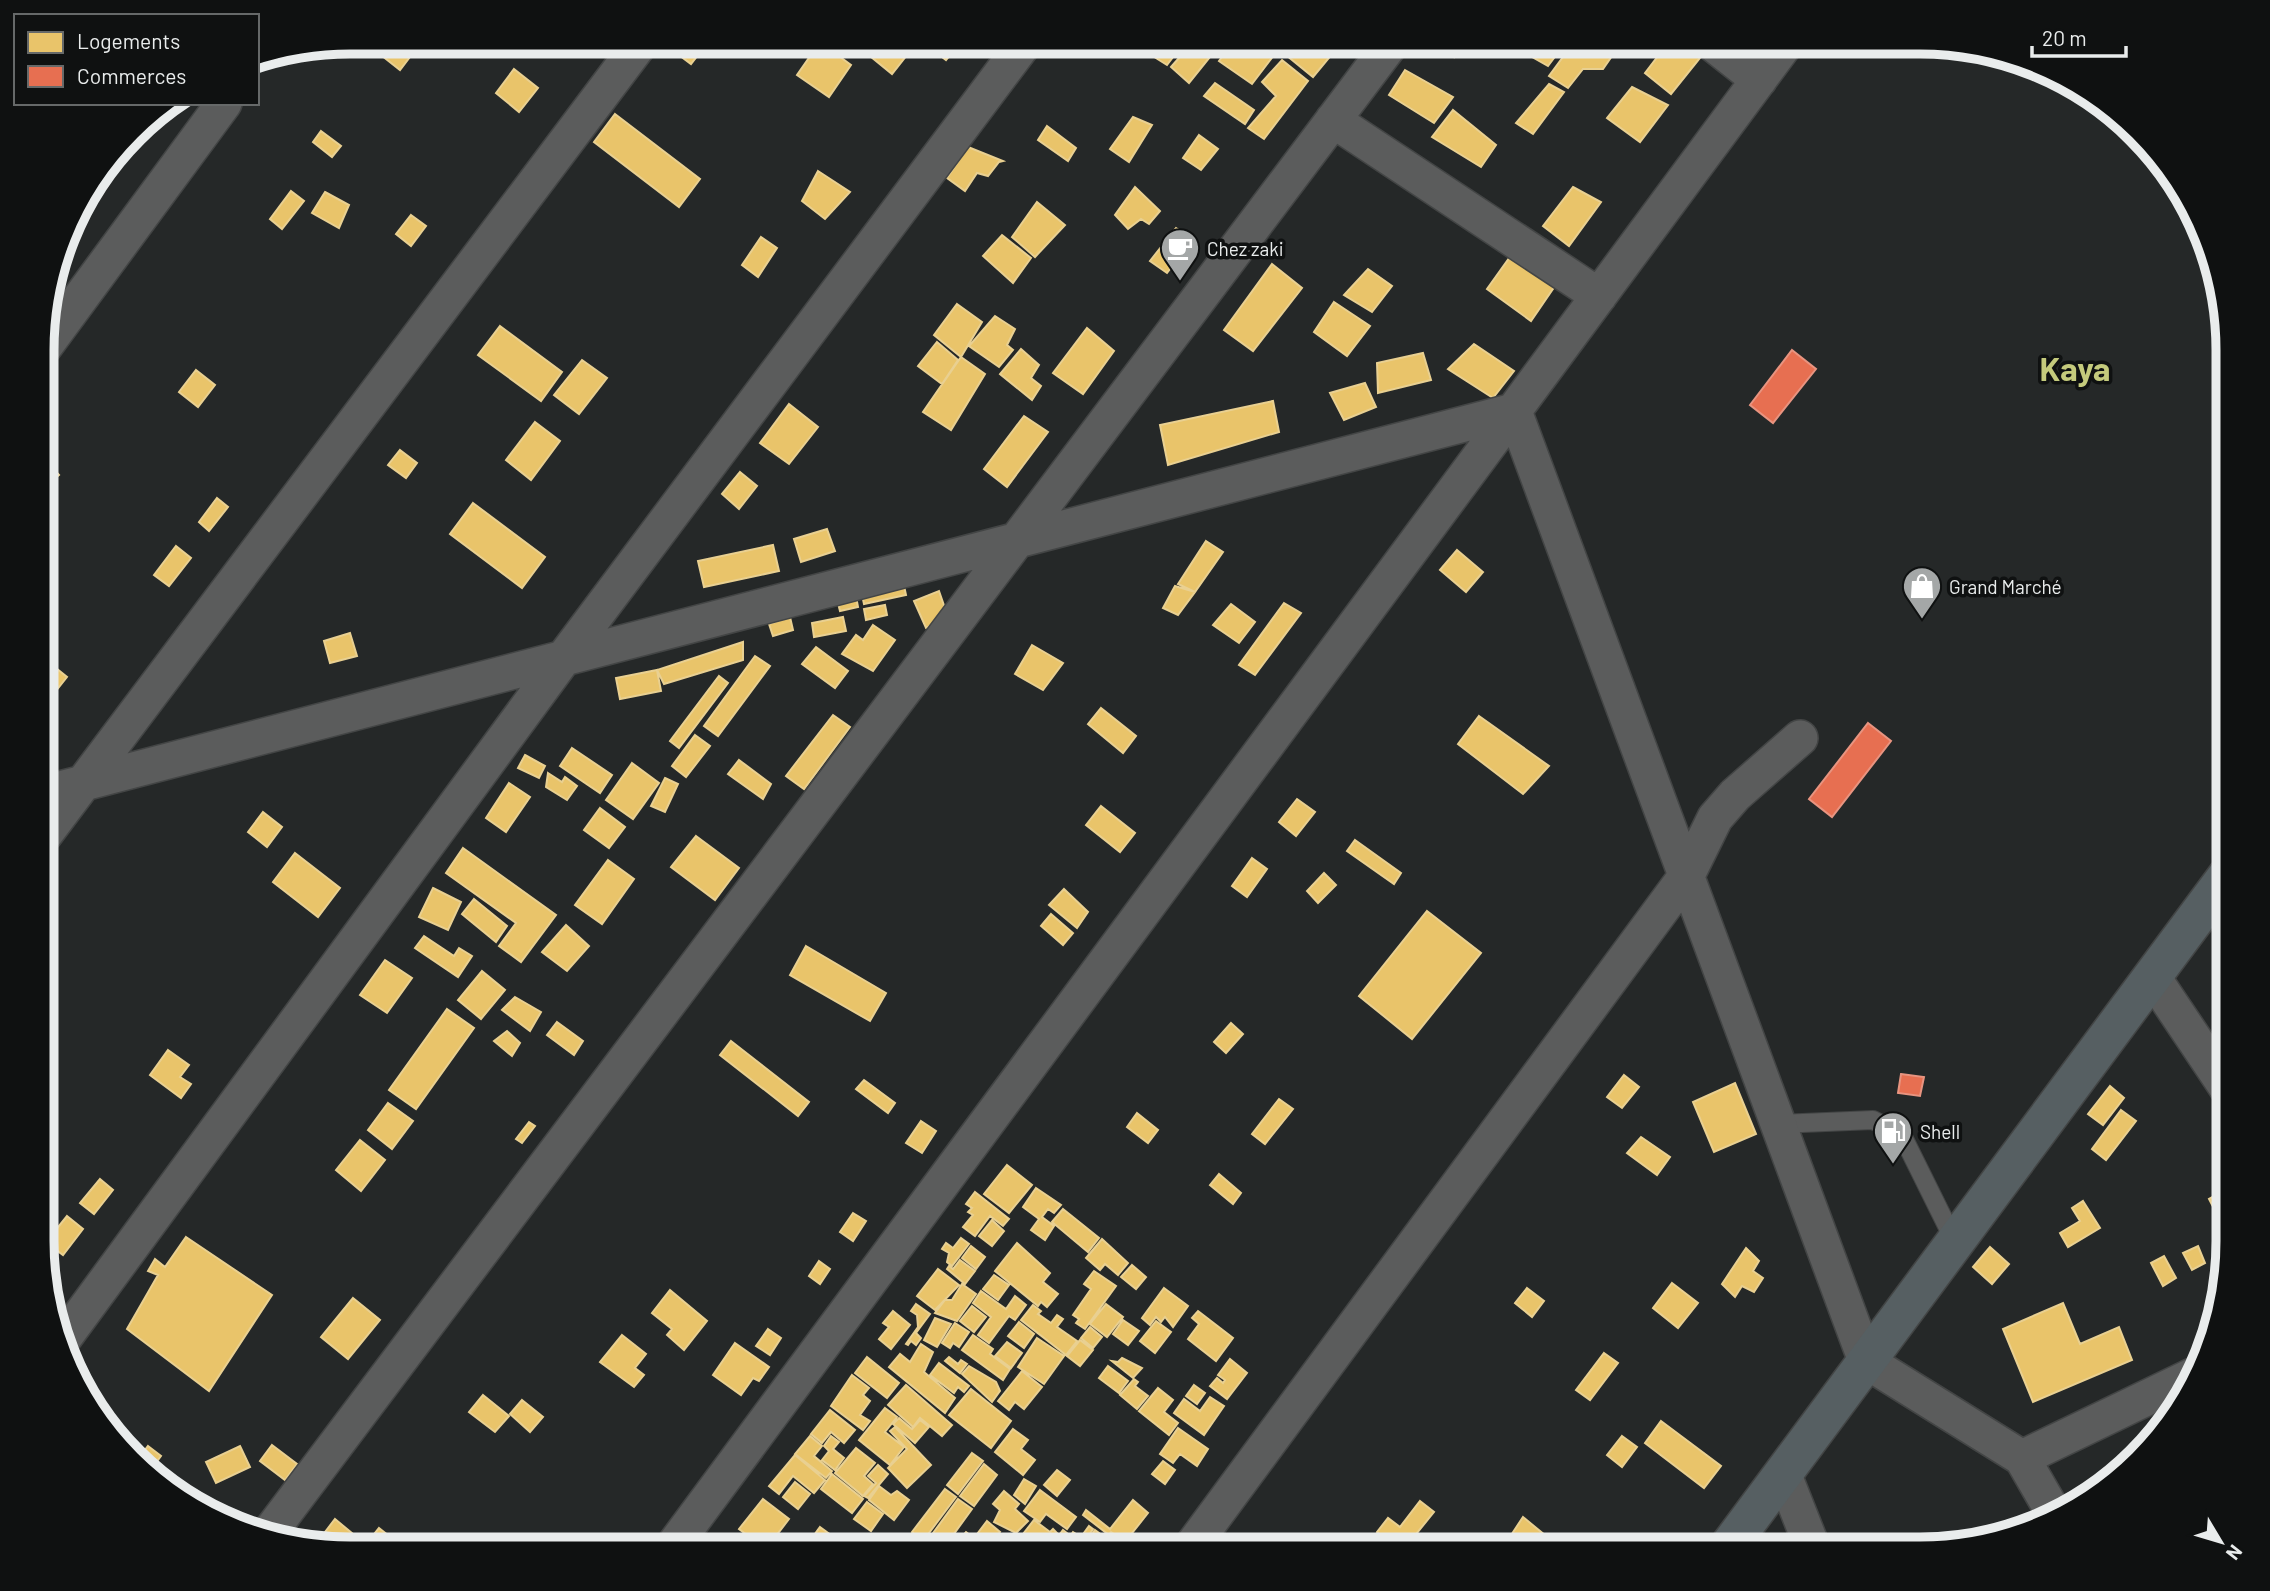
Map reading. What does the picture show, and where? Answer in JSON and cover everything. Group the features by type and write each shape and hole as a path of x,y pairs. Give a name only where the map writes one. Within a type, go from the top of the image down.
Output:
{"main road":[{"path":"1736,1537 2216,891"}],"street":[{"path":"54,822 632,54"},
{"path":"69,1332 566,655 1016,54"},
{"path":"274,1527 1383,54"},
{"path":"1726,54 1759,80"},
{"path":"681,1537 1778,54"},
{"path":"55,333 223,105"},
{"path":"1333,120 1599,296"},
{"path":"54,791 566,655 1514,411"},
{"path":"1514,411 1866,1361 2022,1458 2050,1506"},
{"path":"1198,1537 1687,875 1715,818 1735,795 1800,738"},
{"path":"2152,976 2216,1072"},
{"path":"2022,1458 2179,1382"},
{"path":"1783,1474 1808,1537"}],"lane":[{"path":"1779,1124 1873,1120 1902,1135 1955,1242"}],"building: Logements":[{"path":"380,54 412,54 400,70"},
{"path":"678,54 699,54 691,64"},
{"path":"812,54 836,54 851,65 829,97 797,75"},
{"path":"872,54 908,54 892,74 870,56"},
{"path":"938,54 951,54 946,60"},
{"path":"1150,54 1175,54 1167,65"},
{"path":"1182,54 1212,54 1189,83 1171,67"},
{"path":"1224,54 1274,55 1252,84 1219,61"},
{"path":"1287,54 1332,54 1313,77"},
{"path":"1527,54 1557,54 1548,66"},
{"path":"1565,54 1613,54 1603,69 1583,69 1568,88 1549,76"},
{"path":"1660,54 1703,54 1671,94 1645,73"},
{"path":"1282,60 1308,81 1264,139 1248,128 1276,96 1262,82"},
{"path":"514,69 538,88 519,112 496,93"},
{"path":"1405,70 1453,97 1434,123 1389,95"},
{"path":"1215,83 1254,110 1245,124 1204,96"},
{"path":"1549,84 1564,92 1533,134 1516,123"},
{"path":"1632,87 1668,105 1640,142 1607,118"},
{"path":"1453,110 1496,145 1481,167 1432,137"},
{"path":"615,114 700,179 679,207 594,142"},
{"path":"1133,117 1152,125 1129,162 1110,149"},
{"path":"1047,126 1076,148 1068,161 1038,140"},
{"path":"321,131 341,146 332,157 313,142"},
{"path":"1199,135 1218,149 1201,170 1183,158"},
{"path":"968,147 1003,161 999,162 988,176 977,173 965,191 947,178"},
{"path":"818,171 850,192 825,219 802,201"},
{"path":"1135,187 1160,211 1149,224 1141,219 1128,229 1115,215"},
{"path":"1573,187 1601,202 1569,246 1543,226"},
{"path":"291,191 304,201 282,229 270,219"},
{"path":"325,192 349,205 339,228 312,213"},
{"path":"1037,202 1065,225 1035,257 1012,237"},
{"path":"411,215 426,226 411,246 396,234"},
{"path":"1176,228 1193,239 1167,273 1150,261"},
{"path":"1002,235 1031,258 1013,283 983,256"},
{"path":"761,237 777,248 758,277 742,265"},
{"path":"1512,254 1557,283 1531,321 1487,289"},
{"path":"1272,264 1302,288 1253,351 1224,330"},
{"path":"1368,269 1392,286 1372,312 1344,295"},
{"path":"1334,302 1370,326 1347,356 1314,332"},
{"path":"957,304 982,322 961,357 934,335"},
{"path":"995,316 1015,329 1007,345 1013,350 999,367 969,346"},
{"path":"500,326 562,372 541,401 478,355"},
{"path":"1087,328 1114,351 1083,394 1053,373"},
{"path":"937,342 958,360 942,384 918,366"},
{"path":"1474,344 1514,371 1493,398 1448,369"},
{"path":"1021,349 1039,365 1031,378 1041,386 1032,400 1000,374"},
{"path":"1423,353 1431,380 1378,393 1377,363"},
{"path":"961,357 985,374 951,430 923,412"},
{"path":"582,360 607,378 579,414 554,395"},
{"path":"196,370 215,385 198,407 179,392"},
{"path":"1365,383 1376,407 1344,420 1330,393"},
{"path":"1273,401 1279,432 1168,465 1160,425"},
{"path":"789,404 818,427 789,464 760,443"},
{"path":"1024,416 1048,432 1007,487 984,469"},
{"path":"535,422 560,441 531,480 506,460"},
{"path":"400,450 417,463 406,478 388,465"},
{"path":"740,472 757,486 739,509 722,494"},
{"path":"217,498 228,507 209,531 199,522"},
{"path":"473,503 545,557 522,588 450,534"},
{"path":"827,529 835,551 801,562 794,539"},
{"path":"1206,541 1223,552 1195,592 1178,584"},
{"path":"773,545 779,571 704,587 698,561"},
{"path":"176,546 191,558 169,586 154,575"},
{"path":"1457,550 1483,572 1466,592 1440,570"},
{"path":"903,581 906,595 864,604 861,590"},
{"path":"1175,586 1195,592 1178,615 1163,608"},
{"path":"855,591 858,607 840,611 836,595"},
{"path":"939,591 948,617 926,628 914,601"},
{"path":"1284,603 1301,613 1255,675 1239,665"},
{"path":"1231,604 1255,622 1239,643 1213,625"},
{"path":"885,605 887,615 866,620 864,609"},
{"path":"790,617 793,630 773,636 769,624"},
{"path":"843,617 846,631 814,637 812,623"},
{"path":"873,625 895,640 873,671 842,654 856,635 863,640"},
{"path":"350,633 357,656 330,663 324,641"},
{"path":"743,642 743,660 664,684 657,670"},
{"path":"1032,645 1063,663 1043,690 1015,674"},
{"path":"816,647 848,671 835,688 802,664"},
{"path":"755,656 770,666 718,736 704,726"},
{"path":"54,666 67,677 54,693"},
{"path":"657,670 661,691 620,699 616,678"},
{"path":"719,676 728,683 679,748 670,741"},
{"path":"1101,708 1136,736 1123,753 1088,724"},
{"path":"833,715 850,727 804,789 786,776"},
{"path":"1479,716 1549,766 1523,794 1458,744"},
{"path":"695,735 710,746 686,777 672,766"},
{"path":"572,748 612,775 600,793 560,766"},
{"path":"525,755 545,766 539,778 518,768"},
{"path":"739,760 771,784 763,799 728,774"},
{"path":"632,763 659,783 633,819 606,800"},
{"path":"548,773 562,782 565,777 577,786 567,800 546,787"},
{"path":"665,778 678,784 665,812 651,806"},
{"path":"509,783 530,797 506,832 486,818"},
{"path":"1297,799 1315,812 1296,836 1279,822"},
{"path":"1101,806 1135,833 1120,852 1086,825"},
{"path":"600,808 625,827 609,848 584,830"},
{"path":"263,812 282,827 267,847 248,832"},
{"path":"696,836 739,868 715,900 671,867"},
{"path":"1355,840 1401,873 1394,884 1347,851"},
{"path":"463,848 556,915 521,962 499,946 516,923 446,873"},
{"path":"295,853 340,888 318,917 273,882"},
{"path":"1252,858 1267,869 1247,897 1232,886"},
{"path":"608,860 634,879 602,924 575,905"},
{"path":"1324,873 1336,885 1318,903 1307,891"},
{"path":"433,888 461,902 448,930 419,917"},
{"path":"1064,889 1088,912 1077,928 1049,905"},
{"path":"474,899 507,926 496,942 462,914"},
{"path":"1427,911 1481,953 1412,1039 1359,996"},
{"path":"1051,914 1073,933 1063,945 1041,926"},
{"path":"566,925 589,946 567,971 542,952"},
{"path":"424,936 454,956 459,948 472,956 458,977 415,948"},
{"path":"806,946 886,993 870,1021 790,975"},
{"path":"385,960 412,978 387,1013 360,995"},
{"path":"482,971 505,990 481,1019 458,1000"},
{"path":"515,997 541,1012 530,1031 502,1010"},
{"path":"447,1009 474,1028 416,1109 389,1090"},
{"path":"557,1022 583,1041 574,1055 547,1035"},
{"path":"1231,1023 1243,1034 1226,1053 1214,1042"},
{"path":"507,1031 520,1043 512,1056 494,1041"},
{"path":"731,1041 809,1102 798,1116 720,1055"},
{"path":"168,1050 189,1065 180,1077 191,1084 181,1098 150,1075"},
{"path":"1624,1075 1639,1087 1622,1108 1607,1097"},
{"path":"864,1080 895,1103 888,1113 856,1089"},
{"path":"1735,1083 1756,1134 1714,1152 1693,1102"},
{"path":"2110,1086 2124,1098 2103,1125 2088,1114"},
{"path":"1279,1099 1293,1109 1265,1144 1252,1134"},
{"path":"388,1103 413,1121 392,1149 368,1130"},
{"path":"2121,1110 2136,1121 2106,1160 2092,1149"},
{"path":"1137,1113 1158,1130 1148,1143 1127,1127"},
{"path":"921,1121 936,1131 922,1153 906,1143"},
{"path":"529,1122 535,1126 522,1143 516,1139"},
{"path":"1641,1137 1670,1157 1657,1175 1627,1153"},
{"path":"360,1140 385,1160 361,1191 336,1170"},
{"path":"1007,1165 1032,1185 1009,1213 984,1194"},
{"path":"1219,1174 1241,1193 1233,1204 1210,1185"},
{"path":"100,1179 113,1190 94,1214 80,1203"},
{"path":"1036,1188 1061,1205 1054,1213 1048,1209 1042,1217 1054,1226 1045,1240 1031,1230 1039,1219 1023,1207"},
{"path":"975,1192 1009,1219 1003,1226 990,1216 975,1236 963,1227 973,1215 968,1212 972,1208 966,1204"},
{"path":"2216,1195 2216,1213 2209,1199"},
{"path":"2083,1201 2100,1228 2068,1247 2060,1233 2080,1221 2072,1208"},
{"path":"1063,1209 1099,1238 1088,1252 1052,1222"},
{"path":"853,1213 866,1221 853,1241 840,1232"},
{"path":"67,1216 83,1229 63,1255 54,1248 54,1232"},
{"path":"992,1220 1004,1231 992,1246 979,1236"},
{"path":"186,1237 272,1295 209,1391 127,1329 158,1275 148,1271 155,1259 165,1267"},
{"path":"961,1238 969,1244 952,1266 947,1262 949,1253 942,1249 946,1243 953,1248"},
{"path":"1102,1239 1128,1263 1118,1275 1105,1264 1100,1270 1086,1258"},
{"path":"1017,1243 1050,1273 1043,1282 1058,1294 1047,1307 1041,1302 1038,1306 995,1271"},
{"path":"971,1246 985,1257 976,1269 962,1258"},
{"path":"2198,1246 2205,1263 2192,1270 2183,1253"},
{"path":"1990,1247 2009,1264 1992,1284 1973,1267"},
{"path":"1746,1248 1759,1261 1753,1271 1763,1278 1754,1292 1742,1286 1735,1297 1722,1284"},
{"path":"2164,1256 2176,1278 2163,1286 2151,1263"},
{"path":"960,1260 975,1271 965,1284 947,1269 949,1266 953,1269"},
{"path":"819,1261 830,1269 820,1284 809,1276"},
{"path":"1132,1265 1146,1277 1136,1289 1121,1277"},
{"path":"938,1269 959,1285 935,1310 917,1296"},
{"path":"1094,1271 1116,1286 1085,1329 1076,1323 1079,1319 1073,1315 1091,1289 1084,1284"},
{"path":"994,1275 1009,1285 998,1300 983,1289"},
{"path":"1672,1283 1698,1303 1678,1328 1653,1308"},
{"path":"962,1284 976,1294 957,1321 935,1313 945,1300 952,1300"},
{"path":"1164,1288 1188,1306 1173,1327 1165,1317 1161,1322 1156,1317 1150,1325 1142,1318"},
{"path":"1527,1288 1544,1301 1532,1317 1515,1303"},
{"path":"670,1290 707,1321 684,1350 667,1335 672,1329 652,1313"},
{"path":"981,1291 1006,1309 1015,1296 1026,1305 1015,1320 1009,1316 989,1343 978,1335 991,1317 973,1303"},
{"path":"353,1298 380,1320 348,1359 321,1337"},
{"path":"2063,1303 2080,1344 2119,1327 2132,1360 2033,1402 2003,1329"},
{"path":"916,1304 930,1314 916,1333 921,1338 916,1345 911,1341 908,1345 906,1344 918,1327 917,1315 911,1311"},
{"path":"1106,1304 1123,1317 1107,1337 1090,1324"},
{"path":"1033,1305 1041,1311 1038,1314 1051,1323 1057,1315 1063,1319 1057,1327 1077,1341 1066,1355 1021,1320"},
{"path":"972,1306 986,1317 974,1332 960,1321"},
{"path":"893,1311 910,1325 891,1349 879,1339 889,1327 883,1323"},
{"path":"1198,1311 1233,1338 1216,1361 1188,1339 1199,1324 1192,1318"},
{"path":"935,1318 951,1324 937,1347 924,1340"},
{"path":"1123,1320 1139,1331 1128,1345 1113,1334"},
{"path":"1156,1321 1171,1332 1155,1353 1140,1341"},
{"path":"1019,1322 1034,1334 1024,1348 1008,1336"},
{"path":"955,1323 969,1332 959,1347 953,1343 950,1348 942,1343"},
{"path":"1090,1327 1102,1337 1093,1348 1081,1338"},
{"path":"768,1329 781,1338 770,1355 756,1346"},
{"path":"622,1335 646,1354 635,1368 644,1375 634,1387 600,1362"},
{"path":"973,1335 993,1349 990,1354 1010,1369 1003,1380 962,1350"},
{"path":"1037,1338 1064,1356 1044,1384 1018,1367"},
{"path":"1080,1340 1093,1350 1080,1366 1067,1356"},
{"path":"1007,1342 1022,1353 1011,1368 995,1356"},
{"path":"735,1343 769,1367 759,1381 753,1378 741,1395 713,1375"},
{"path":"921,1344 933,1352 924,1372 955,1398 945,1413 889,1367 900,1354 910,1362"},
{"path":"1604,1353 1618,1363 1590,1400 1576,1390"},
{"path":"867,1357 899,1383 887,1398 855,1373"},
{"path":"949,1357 958,1364 961,1360 967,1364 960,1373 945,1361"},
{"path":"1122,1358 1142,1368 1133,1378 1112,1361 1118,1362"},
{"path":"1230,1359 1247,1373 1227,1399 1210,1386 1217,1378 1223,1383 1225,1380 1218,1375"},
{"path":"939,1363 969,1386 964,1392 958,1387 954,1393 930,1375"},
{"path":"969,1366 996,1382 1000,1391 992,1402 962,1374"},
{"path":"1108,1366 1128,1381 1119,1393 1099,1378"},
{"path":"1022,1371 1042,1387 1024,1409 1015,1402 1009,1410 998,1401"},
{"path":"852,1375 869,1388 863,1395 870,1401 860,1415 870,1421 863,1430 831,1406"},
{"path":"1134,1379 1138,1382 1135,1386 1148,1396 1137,1409 1120,1395"},
{"path":"906,1385 952,1425 942,1436 920,1418 913,1427 888,1405"},
{"path":"1194,1385 1205,1393 1197,1404 1186,1396"},
{"path":"1158,1388 1173,1400 1164,1412 1178,1423 1169,1435 1139,1411"},
{"path":"971,1389 1011,1421 991,1448 949,1415"},
{"path":"483,1395 509,1416 495,1432 469,1412"},
{"path":"1210,1397 1224,1406 1204,1435 1174,1413 1184,1399 1200,1411"},
{"path":"522,1400 543,1417 530,1432 510,1414"},
{"path":"885,1408 897,1417 885,1432 904,1447 890,1465 859,1440"},
{"path":"830,1410 855,1430 844,1443 831,1432 822,1443 811,1434"},
{"path":"899,1418 912,1429 920,1420 929,1427 915,1443 893,1424"},
{"path":"1661,1421 1721,1466 1704,1488 1645,1443"},
{"path":"895,1427 931,1465 907,1488 888,1468 907,1449 890,1431"},
{"path":"1178,1428 1208,1449 1197,1466 1180,1454 1173,1463 1160,1454"},
{"path":"1013,1429 1028,1440 1021,1449 1035,1460 1023,1475 995,1452"},
{"path":"810,1436 822,1446 814,1456 832,1471 826,1478 795,1454"},
{"path":"831,1436 839,1442 833,1449 844,1458 835,1470 822,1460 829,1451 824,1446"},
{"path":"1622,1436 1637,1447 1622,1467 1607,1455"},
{"path":"272,1445 297,1464 285,1480 260,1461"},
{"path":"148,1446 161,1456 156,1463 143,1452"},
{"path":"240,1446 250,1467 216,1483 206,1462"},
{"path":"856,1448 875,1463 864,1476 873,1484 863,1496 835,1473"},
{"path":"972,1453 983,1461 958,1494 947,1485"},
{"path":"795,1455 825,1480 814,1493 793,1476 779,1494 769,1486"},
{"path":"1163,1461 1175,1470 1165,1484 1152,1474"},
{"path":"984,1464 997,1475 974,1506 960,1496"},
{"path":"878,1465 888,1474 868,1498 864,1496 876,1483 868,1476"},
{"path":"1057,1470 1070,1480 1057,1496 1044,1485"},
{"path":"832,1474 863,1499 852,1513 821,1489"},
{"path":"1024,1479 1036,1486 1025,1504 1014,1495"},
{"path":"795,1482 810,1494 798,1509 783,1497"},
{"path":"879,1486 891,1495 897,1491 909,1500 894,1520 869,1500"},
{"path":"945,1489 956,1497 926,1537 918,1537 912,1532"},
{"path":"1040,1490 1076,1517 1067,1529 1046,1514 1040,1522 1024,1511"},
{"path":"1004,1491 1019,1504 1015,1509 1028,1521 1016,1533 994,1522 1000,1510 993,1504"},
{"path":"763,1499 789,1519 775,1537 750,1537 739,1529"},
{"path":"958,1499 972,1509 952,1537 930,1537"},
{"path":"1133,1500 1148,1513 1129,1537 1118,1537 1111,1532 1109,1535 1083,1515 1086,1510 1110,1529"},
{"path":"1420,1501 1434,1512 1414,1537 1383,1537 1377,1532 1388,1518 1400,1527"},
{"path":"867,1502 883,1514 871,1531 854,1519"},
{"path":"1523,1517 1546,1536 1545,1537 1510,1537"},
{"path":"335,1519 357,1537 330,1536 325,1532"},
{"path":"1034,1520 1050,1532 1053,1529 1058,1534 1056,1537 1027,1537 1023,1534"},
{"path":"987,1521 1000,1532 996,1537 975,1537"},
{"path":"1089,1526 1093,1529 1088,1537 1081,1537"},
{"path":"820,1527 834,1537 813,1537"},
{"path":"379,1528 390,1537 372,1537"},
{"path":"1063,1530 1068,1534 1066,1537 1058,1537"},
{"path":"1095,1530 1105,1537 1090,1537"}],"building: Commerces":[{"path":"1792,350 1816,369 1773,423 1750,405"},
{"path":"1868,723 1891,741 1832,817 1809,799"},
{"path":"1901,1074 1924,1077 1920,1096 1898,1093"}],"place":[{"name":"Chez zaki","path":"1180,282"},
{"name":"Grand Marché","path":"1922,620"},
{"name":"Shell","path":"1893,1165"}],"district":[{"name":"Kaya","path":"2075,368"}]}
